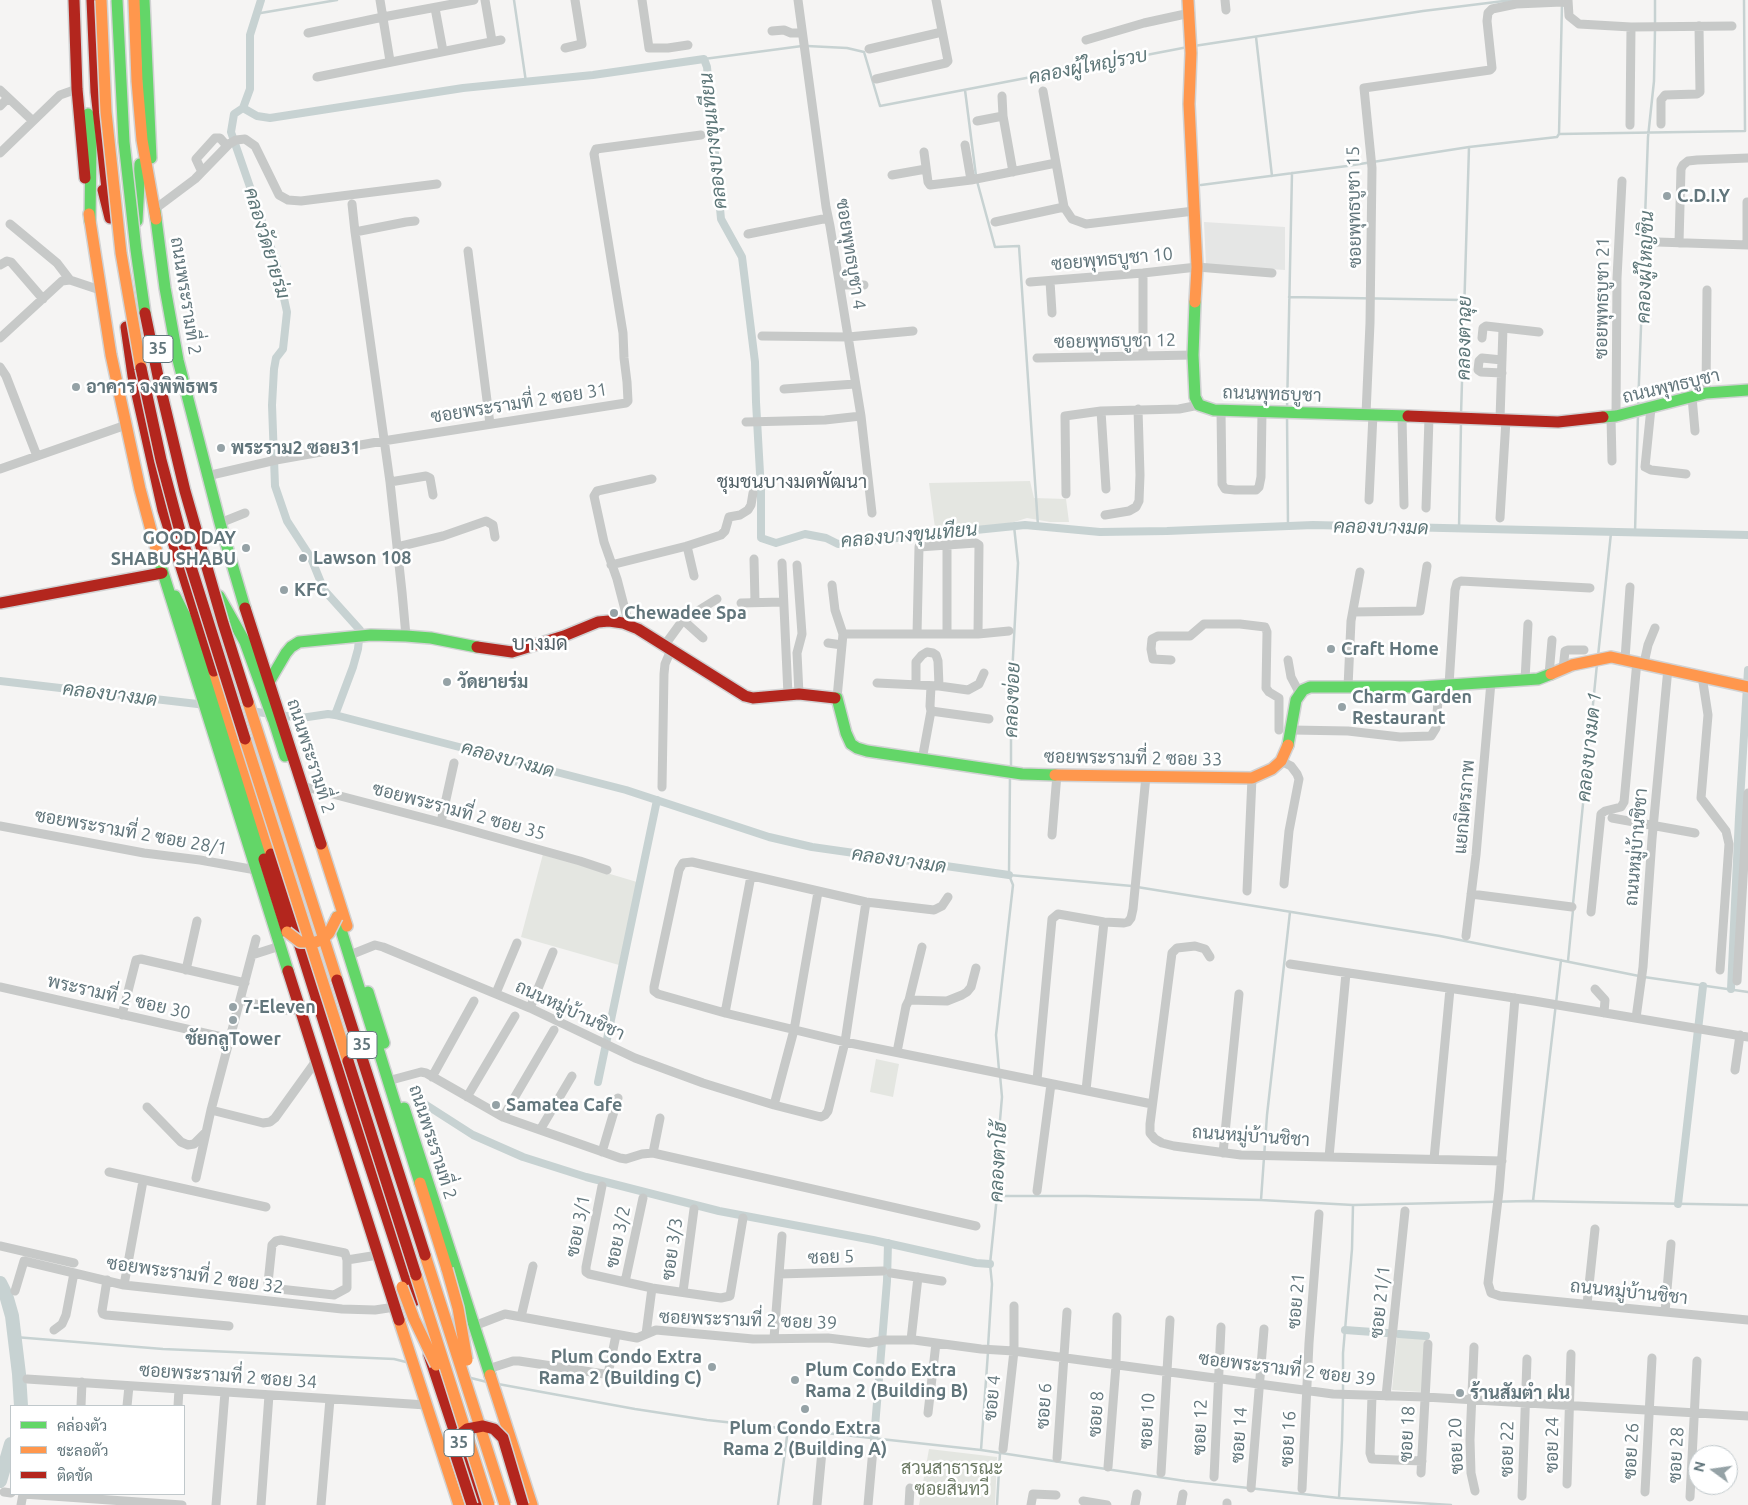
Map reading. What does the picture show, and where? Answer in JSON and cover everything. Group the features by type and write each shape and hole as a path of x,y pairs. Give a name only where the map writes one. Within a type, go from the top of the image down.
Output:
{"main road":[{"name":"35","path":"74,0 77,89 90,221 100,290 126,425 162,573 208,685 230,725 401,1260 429,1354 479,1505"},
{"path":"83,0 91,142 90,221"},
{"name":"35","path":"92,0 96,92 110,218 133,376 163,510 208,685 210,725 316,1062 459,1505"},
{"path":"101,0 106,112 118,224 137,351 161,460 209,627 489,1505"},
{"path":"117,0 122,119 132,222 152,348 180,474 223,622 476,1416 507,1505"},
{"name":"ถนนพระรามที่ 2","path":"122,0 128,138 137,221 161,366 200,532 472,1389 507,1505"},
{"path":"134,0 142,140 137,221"},
{"name":"ถนนพระรามที่ 2","path":"144,0 147,84 156,214 172,329 207,476 269,682 270,700 284,729 532,1505"},
{"name":"ถนนพุทธบูชา","path":"1188,0 1191,48 1189,104 1197,267 1193,355 1195,397 1199,405 1214,410 1558,422 1613,417 1706,393 1748,390"},
{"path":"142,140 156,214"},
{"path":"91,142 110,218"},
{"path":"0,602 162,573"},
{"path":"219,596 242,636 270,700"},
{"path":"269,682 276,668 295,644 300,642 371,636 406,636 431,638 497,651 512,652 555,639 598,622 609,621 629,625 745,696 753,698 794,695 837,698"},
{"path":"260,654 262,672 273,719 451,1283 460,1321 476,1416"},
{"path":"1281,761 1288,747 1298,697 1310,687 1444,686 1538,679 1598,658 1635,661 1667,673 1702,676 1745,686"},
{"path":"208,685 404,1292 416,1325 462,1421"},
{"name":"ซอยพระรามที่ 2 ซอย 33","path":"837,698 846,733 851,744 857,748 999,772 1145,780 1252,778 1272,769 1281,761"},
{"path":"288,932 300,942 316,942 323,939 329,933 337,917"},
{"path":"472,1505 456,1451 456,1445 462,1433 467,1429 478,1426 494,1429 503,1438 523,1505"}],"street":[{"path":"380,0 390,61"},
{"path":"308,33 474,0"},
{"path":"317,77 496,40 485,0"},
{"path":"565,48 582,44 575,0"},
{"path":"642,0 649,48 688,45"},
{"name":"ซอยพุทธบูชา 4","path":"798,0 826,208 861,416 872,513"},
{"path":"876,79 948,61 936,0"},
{"path":"1225,0 1226,10"},
{"name":"ซอยพุทธบูชา 15","path":"1369,500 1372,164 1364,88 1490,70 1492,68 1487,21 1488,13 1492,8 1515,2 1568,1 1569,16 1579,24 1631,27 1732,26"},
{"path":"435,8 443,51"},
{"path":"1086,40 1190,13"},
{"path":"1661,124 1661,100 1665,95 1697,94 1700,92 1699,26"},
{"path":"1630,125 1631,27"},
{"path":"772,31 784,30 803,40"},
{"path":"869,49 942,32"},
{"path":"0,153 60,95 77,89"},
{"path":"0,90 33,121"},
{"path":"1043,91 1064,207 1072,219 1086,224 1194,210"},
{"path":"1002,96 1003,116 1013,172"},
{"path":"0,106 8,98"},
{"path":"977,121 1003,116"},
{"name":"ซอยพระรามที่ 2 ซอย 31","path":"207,476 272,461 383,441 627,402 623,333 594,154 596,149 701,135"},
{"path":"202,172 196,159 215,138 220,138 228,145"},
{"path":"156,214 195,179 228,145 236,140 245,139 255,146 279,195 288,200 301,201 437,184"},
{"path":"966,145 971,180"},
{"path":"924,152 929,185 971,180 1056,163"},
{"path":"1679,243 1683,165 1697,160 1748,158"},
{"path":"892,175 926,169"},
{"name":"ซอยพุทธบูชา 21","path":"1612,461 1617,278 1622,181"},
{"path":"1657,242 1747,245 1748,202"},
{"path":"352,204 390,482 406,636"},
{"path":"995,222 1064,207"},
{"path":"748,234 828,218"},
{"path":"355,232 415,222"},
{"path":"10,224 56,263 70,280"},
{"path":"468,252 490,424"},
{"path":"0,265 7,261 11,262 43,299"},
{"name":"ซอยพุทธบูชา 10","path":"1030,282 1197,267 1272,272"},
{"path":"1143,273 1143,356"},
{"path":"0,338 62,281 70,280 100,290"},
{"path":"1050,281 1052,313"},
{"path":"840,285 864,285"},
{"path":"1706,393 1707,290"},
{"path":"1482,338 1484,326 1538,332"},
{"path":"1500,518 1503,328"},
{"path":"762,336 848,337 913,331"},
{"name":"ซอยพุทธบูชา 12","path":"1037,358 1193,355"},
{"path":"1502,360 1482,358 1479,361 1478,370 1481,372 1502,373"},
{"path":"0,367 6,376 37,456"},
{"path":"784,389 855,384"},
{"path":"1692,397 1695,431"},
{"path":"1066,494 1065,417 1101,411 1179,409 1199,405"},
{"path":"1105,515 1129,511 1136,507 1139,501 1138,409"},
{"path":"1221,410 1222,484 1225,488 1235,490 1256,490 1259,487 1261,477 1262,412"},
{"path":"1643,410 1645,467 1651,470 1686,474"},
{"path":"1101,411 1106,489"},
{"path":"747,422 826,420 861,416"},
{"path":"1402,417 1404,506"},
{"path":"1426,508 1430,418"},
{"path":"0,469 126,425"},
{"path":"390,482 426,476 430,478 433,496"},
{"path":"629,625 604,542 594,493 652,479"},
{"path":"612,565 687,546 721,535 725,531 729,517 740,515 748,510 751,505 752,493"},
{"path":"220,523 245,513"},
{"path":"396,547 443,536 486,521 493,525 495,537"},
{"path":"917,634 918,547 976,542 980,545 978,634"},
{"path":"947,633 948,544"},
{"path":"687,546 694,576"},
{"path":"754,559 754,602"},
{"path":"782,563 784,602 794,695"},
{"path":"794,695 797,653 802,634 797,565"},
{"path":"1353,612 1420,611 1427,566"},
{"path":"1348,687 1351,621 1360,572"},
{"path":"1292,730 1357,732 1400,737 1431,736 1436,728 1444,686 1457,583 1461,581 1590,588"},
{"path":"832,585 835,610 843,634 837,698"},
{"path":"1591,912 1601,814 1605,811 1621,807 1624,802 1635,661 1630,587"},
{"path":"662,786 664,674 667,648 683,620 717,599"},
{"path":"742,603 784,602"},
{"path":"683,620 703,638"},
{"path":"1171,660 1153,660 1151,658 1152,639 1158,636 1190,636 1204,624 1263,625 1268,632 1266,688 1278,697 1279,700 1279,730"},
{"path":"1525,680 1528,624"},
{"path":"1635,661 1648,646 1655,628"},
{"path":"843,634 978,634 1009,631"},
{"path":"1550,675 1552,640"},
{"path":"828,643 842,645"},
{"path":"1563,669 1566,651 1584,650"},
{"path":"916,685 916,662 922,654 927,652 933,653 938,661 922,760"},
{"path":"1279,700 1298,697 1291,677 1288,660"},
{"path":"878,683 968,690 979,684 984,673"},
{"name":"ถนนหมู่บ้านชิชา","path":"1636,1018 1643,967 1653,826 1667,673"},
{"path":"1702,676 1708,715 1701,798 1726,831 1729,844 1720,970"},
{"name":"แยกมิตรภาพ","path":"1466,936 1491,682"},
{"path":"931,711 989,719"},
{"path":"1281,761 1291,766 1299,779 1289,831 1284,884"},
{"path":"441,822 454,762"},
{"path":"1052,835 1057,774"},
{"path":"1247,891 1252,778"},
{"path":"1037,1080 1052,919 1058,914 1104,922 1128,922 1133,906 1145,780"},
{"name":"ซอยพระรามที่ 2 ซอย 35","path":"302,786 441,822 607,870"},
{"path":"1736,980 1748,793"},
{"path":"1612,818 1695,833"},
{"name":"ซอยพระรามที่ 2 ซอย 28/1","path":"0,826 135,852 192,858 256,870"},
{"path":"948,897 942,906 934,910 866,902 692,862 683,863 679,870 654,991 658,994 725,1013 845,1042 1152,1104 1172,953 1177,948 1195,946 1205,949 1210,957"},
{"path":"725,1013 752,876"},
{"path":"774,1105 794,1030 818,892"},
{"path":"1471,894 1572,907"},
{"path":"845,1042 866,902"},
{"path":"186,970 197,922"},
{"path":"1086,1090 1104,922"},
{"path":"196,1178 211,1110 256,939"},
{"path":"496,993 517,943"},
{"name":"ถนนหมู่บ้านชิชา","path":"355,953 375,945 383,946 530,1008 635,1058 702,1083 817,1117 825,1115 845,1042"},
{"path":"252,955 280,946"},
{"path":"897,1052 906,1006 922,946"},
{"path":"530,1008 553,952"},
{"path":"122,1015 136,960 141,959 245,983"},
{"path":"1738,961 1748,961"},
{"path":"1290,964 1346,974 1515,998 1744,1036 1735,1070"},
{"path":"909,1000 947,1000 962,995 971,987 976,968"},
{"path":"1329,1157 1346,974"},
{"name":"พระรามที่ 2 ซอย 30","path":"0,987 231,1039"},
{"path":"1434,1159 1450,989"},
{"path":"1595,989 1604,1000 1604,1013"},
{"path":"1223,1153 1239,994"},
{"name":"ถนนหมู่บ้านชิชา","path":"1515,998 1502,1161 1488,1284 1491,1292 1500,1296 1748,1320"},
{"path":"241,1000 278,1010 300,1010"},
{"path":"432,1077 474,1001"},
{"path":"467,1098 515,1016"},
{"path":"503,1117 554,1030"},
{"path":"211,1110 263,1123 270,1122 275,1118 316,1062"},
{"path":"395,1079 421,1072 503,1117 626,1159 653,1153 976,1226"},
{"path":"540,1130 572,1076"},
{"path":"1036,1191 1051,1084"},
{"path":"602,1152 618,1098"},
{"name":"ถนนหมู่บ้านชิชา","path":"1152,1104 1150,1133 1154,1139 1174,1146 1260,1156 1502,1161"},
{"path":"147,1107 181,1142 188,1145 194,1144 206,1131"},
{"path":"653,1153 660,1118"},
{"path":"109,1172 266,1207"},
{"path":"124,1285 144,1181"},
{"name":"ซอย 3/1","path":"602,1186 586,1272 625,1282"},
{"name":"ซอย 3/2","path":"625,1282 643,1198"},
{"name":"ซอย 3/3","path":"683,1292 694,1209"},
{"name":"ซอย 21/1","path":"1386,1396 1405,1210"},
{"name":"ซอย 21","path":"1307,1390 1319,1214"},
{"path":"625,1282 721,1298 730,1296 743,1218"},
{"path":"1587,1304 1595,1229"},
{"name":"ซอย 5","path":"774,1338 782,1236"},
{"path":"276,1241 291,1242 344,1253 347,1260 349,1285 346,1290 339,1294 334,1295 269,1286 271,1250 273,1243 276,1241"},
{"path":"1665,1312 1671,1244"},
{"name":"ซอยพระรามที่ 2 ซอย 32","path":"0,1246 36,1259 74,1268 124,1285 342,1308 375,1310 396,1308"},
{"path":"347,1260 378,1255"},
{"path":"15,1292 24,1261 36,1259"},
{"path":"521,1317 533,1266"},
{"path":"54,1330 62,1324 66,1315 74,1268"},
{"name":"ซอย 5","path":"779,1274 887,1272 942,1281"},
{"path":"912,1340 918,1277"},
{"path":"107,1280 103,1314 229,1326"},
{"path":"646,1334 652,1288"},
{"name":"ซอย 4","path":"1003,1449 1014,1351 1014,1306"},
{"name":"ซอย 6","path":"1057,1458 1067,1312"},
{"name":"ซอยพระรามที่ 2 ซอย 39","path":"474,1326 505,1314 637,1338 656,1330 752,1339 828,1338 864,1343 912,1340 1063,1357 1333,1394 1425,1397 1569,1407 1748,1416"},
{"name":"ซอย 8","path":"1108,1467 1116,1364 1117,1317"},
{"name":"ซอย 10","path":"1161,1473 1170,1320"},
{"name":"ซอย 12","path":"1214,1477 1220,1327"},
{"name":"ซอย 14","path":"1251,1488 1264,1329"},
{"path":"608,1374 616,1334"},
{"path":"928,1414 936,1343"},
{"name":"ซอย 18","path":"1421,1473 1428,1344"},
{"name":"ซอย 20","path":"1474,1347 1470,1440 1471,1473 1475,1491"},
{"name":"ซอย 24","path":"1567,1484 1571,1354"},
{"name":"ซอย 26","path":"1645,1492 1652,1358"},
{"name":"ซอย 22","path":"1522,1496 1527,1359"},
{"path":"488,1371 513,1361 519,1361 624,1377"},
{"name":"ซอย 28","path":"1690,1498 1696,1361"},
{"name":"ซอยพระรามที่ 2 ซอย 34","path":"27,1379 426,1405"},
{"path":"81,1405 82,1382"},
{"path":"128,1405 129,1386"},
{"path":"178,1405 179,1389"},
{"name":"ซอย 16","path":"1302,1489 1307,1390"},
{"path":"216,1505 224,1392"},
{"path":"261,1505 269,1395"},
{"path":"1372,1396 1370,1453 1372,1459 1422,1461"},
{"path":"321,1505 330,1399"},
{"path":"868,1505 873,1449"},
{"path":"817,1505 822,1451"},
{"path":"909,1505 910,1488"},
{"path":"1031,1505 1033,1494 1056,1495"},
{"path":"1135,1505 1137,1494"},
{"path":"1181,1505 1183,1494"},
{"path":"34,1495 182,1505"},
{"path":"1083,1501 1107,1505"}],"shaded area":[{"path":"1204,222 1285,227 1285,270 1206,265"}],"green space":[{"path":"1030,481 1034,498 1066,499 1069,522 1050,522 1027,518 1011,523 943,530 935,528 929,483"},
{"path":"543,854 637,882 619,965 521,937"},
{"path":"876,1059 899,1064 893,1097 870,1092"},
{"path":"1397,1336 1427,1338 1422,1392 1392,1390"},
{"name":"สวนสาธารณะ ซอยสินทวี","path":"929,1449 997,1457 995,1505 919,1505"}],"waterway":[{"name":"คลองบางขุนเทียน","path":"261,0 250,35 250,89 243,108 257,116 270,118 463,88 593,75 704,59 707,67 721,219 742,257 755,362 761,491 761,538 776,543 805,534 826,538 838,544 1025,525 1100,532 1313,525 1748,535"},
{"path":"255,14 337,0"},
{"path":"514,0 526,82"},
{"name":"คลองผู้ใหญ่รวบ","path":"1194,46 1423,11 1512,0"},
{"name":"คลองผู้ใหญ่ชิน","path":"1655,0 1655,23"},
{"path":"1559,134 1745,131 1744,0"},
{"path":"1201,185 1347,166 1469,147 1557,137 1559,134 1562,4"},
{"name":"คลองผู้ใหญ่ชิน","path":"1638,408 1648,137 1654,81 1655,29"},
{"path":"1256,37 1272,176"},
{"name":"คลองผู้ใหญ่รวบ","path":"704,59 802,46"},
{"name":"คลองผู้ใหญ่รวบ","path":"807,46 847,48 864,52 880,106 1188,47"},
{"path":"965,90 976,176"},
{"name":"คลองวัดยายร่ม","path":"243,108 234,114 231,132 276,262 287,312 283,349 276,358 274,369 272,405 275,486 287,521 311,558 324,590 360,630 358,649 353,667 335,715"},
{"name":"คลองตาฉุย","path":"1461,415 1469,147"},
{"path":"1287,410 1292,173"},
{"path":"977,181 995,247 1019,246 1038,526"},
{"path":"1289,297 1463,300"},
{"name":"คลองผู้ใหญ่ชิน","path":"1635,533 1638,413"},
{"path":"1287,415 1288,526"},
{"name":"คลองตาฉุย","path":"1459,529 1461,423"},
{"name":"คลองข่อย","path":"1011,769 1011,694 1018,563 1014,526"},
{"name":"คลองบางมด 1","path":"1598,656 1611,533"},
{"name":"คลองบางมด 1","path":"1573,904 1597,664"},
{"path":"1731,989 1748,670"},
{"name":"คลองบางมด","path":"0,681 206,705"},
{"name":"คลองบางมด","path":"250,711 301,718 328,714 335,715 626,790 769,837 812,847 1009,875"},
{"name":"คลองตาโฮ้","path":"999,1070 996,1035 1013,885 1009,875 1010,775"},
{"path":"598,1082 657,800"},
{"path":"1009,875 1132,886"},
{"path":"1137,887 1440,936 1639,976"},
{"name":"คลองบางมด 1","path":"1568,961 1573,910"},
{"path":"1261,1200 1267,1115 1290,912"},
{"path":"1533,1201 1561,960"},
{"path":"1644,977 1748,992"},
{"path":"1678,1204 1703,986"},
{"name":"คลองตาโฮ้","path":"988,1347 992,1284 990,1264 997,1196 996,1166 1002,1097 1000,1075"},
{"path":"420,1101 473,1135 523,1157 586,1177 719,1211 873,1240 976,1263 990,1264"},
{"path":"997,1196 1261,1200 1353,1205 1352,1249 1343,1353 1343,1392"},
{"path":"1353,1205 1528,1201 1748,1205"},
{"path":"874,1439 887,1281 888,1243"},
{"path":"0,1283 6,1295 12,1316 21,1405"},
{"path":"1345,1330 1387,1333"},
{"path":"1399,1334 1426,1336"},
{"path":"15,1337 163,1349 394,1359 410,1363"},
{"name":"คลองตาโฮ้","path":"981,1450 988,1352"},
{"path":"471,1378 487,1382"},
{"path":"498,1384 707,1420 981,1450 1185,1481 1339,1498 1451,1505"},
{"path":"1339,1498 1343,1397"},
{"path":"778,1505 788,1429"},
{"path":"0,1481 10,1447"},
{"path":"997,1505 1000,1453"}],"traffic: fast":[{"path":"117,0 124,142 145,313"},
{"path":"144,0 151,158"},
{"path":"88,114 91,142 90,221"},
{"path":"137,221 140,164"},
{"path":"155,211 165,288 178,360 220,523 245,608"},
{"path":"1195,302 1193,355 1195,397 1199,405 1214,410 1408,416"},
{"path":"1603,417 1616,416 1706,393 1748,390"},
{"path":"159,560 288,971"},
{"path":"175,596 186,618 264,859"},
{"path":"219,596 245,642 273,719"},
{"path":"269,682 286,653 299,642 371,635 431,638 477,647"},
{"path":"1288,745 1296,700 1303,690 1310,687 1420,687 1538,679 1551,674"},
{"path":"835,698 837,698 846,733 851,744 857,748 1022,774 1055,775"},
{"path":"271,712 285,756"},
{"path":"337,917 420,1183"},
{"path":"368,992 384,1043"},
{"path":"404,1108 490,1375"}],"traffic: slow":[{"path":"101,0 106,112 121,253 141,368"},
{"path":"134,0 137,81 142,140 156,219"},
{"path":"1188,0 1191,53 1189,104 1197,267 1195,302"},
{"path":"89,214 111,355 140,489 159,560"},
{"path":"1551,674 1572,665 1611,657 1748,687"},
{"path":"214,671 271,854"},
{"path":"248,702 337,980"},
{"path":"245,739 348,1061"},
{"path":"1055,775 1252,778 1272,769 1281,761 1288,745"},
{"path":"321,844 347,926"},
{"path":"287,932 300,942 316,942 323,939 329,933 337,917"},
{"path":"420,1183 447,1269"},
{"path":"425,1255 505,1505"},
{"path":"447,1269 458,1308 467,1360"},
{"path":"416,1275 489,1505"},
{"path":"402,1287 414,1319 436,1365"},
{"path":"399,1320 459,1505"},
{"path":"490,1375 532,1505"}],"traffic: jam":[{"path":"74,0 77,89 85,178"},
{"path":"92,0 96,92 108,198"},
{"path":"103,190 110,218"},
{"path":"145,313 185,491 248,702"},
{"path":"126,327 133,376 163,510 214,671"},
{"path":"141,368 161,460 181,535 245,739"},
{"path":"1408,416 1558,422 1603,417"},
{"path":"0,603 162,573"},
{"path":"245,608 321,844"},
{"path":"477,647 512,652 564,636 598,622 609,621 623,623 638,629 745,696 753,698 799,694 835,698"},
{"path":"271,854 414,1301"},
{"path":"264,859 287,932"},
{"path":"288,971 399,1320"},
{"path":"337,980 425,1255"},
{"path":"348,1061 416,1275"},
{"path":"429,1355 479,1505"},
{"path":"472,1505 456,1456 457,1445 462,1433 467,1429 483,1426 494,1429 503,1438 523,1505"}],"place":[{"name":"C.D.I.Y","path":"1667,196"},
{"name":"อาคาร จงพิพิธพร","path":"76,387"},
{"name":"พระราม2 ซอย31","path":"221,448"},
{"name":"GOOD DAY SHABU SHABU","path":"246,548"},
{"name":"Lawson 108","path":"303,558"},
{"name":"KFC","path":"284,590"},
{"name":"Chewadee Spa","path":"614,613"},
{"name":"Craft Home","path":"1331,649"},
{"name":"วัดยายร่ม","path":"447,682"},
{"name":"Charm Garden Restaurant","path":"1342,707"},
{"name":"7-Eleven","path":"233,1007"},
{"name":"ชัยกลูTower","path":"233,1020"},
{"name":"Samatea Cafe","path":"496,1105"},
{"name":"Plum Condo Extra Rama 2 (Building C)","path":"712,1367"},
{"name":"Plum Condo Extra Rama 2 (Building B)","path":"795,1380"},
{"name":"ร้านสัมตำ ฝน","path":"1460,1393"},
{"name":"Plum Condo Extra Rama 2 (Building A)","path":"805,1409"}],"district":[{"name":"ชุมชนบางมดพัฒนา","path":"792,482"},
{"name":"บางมด","path":"540,643"}]}
